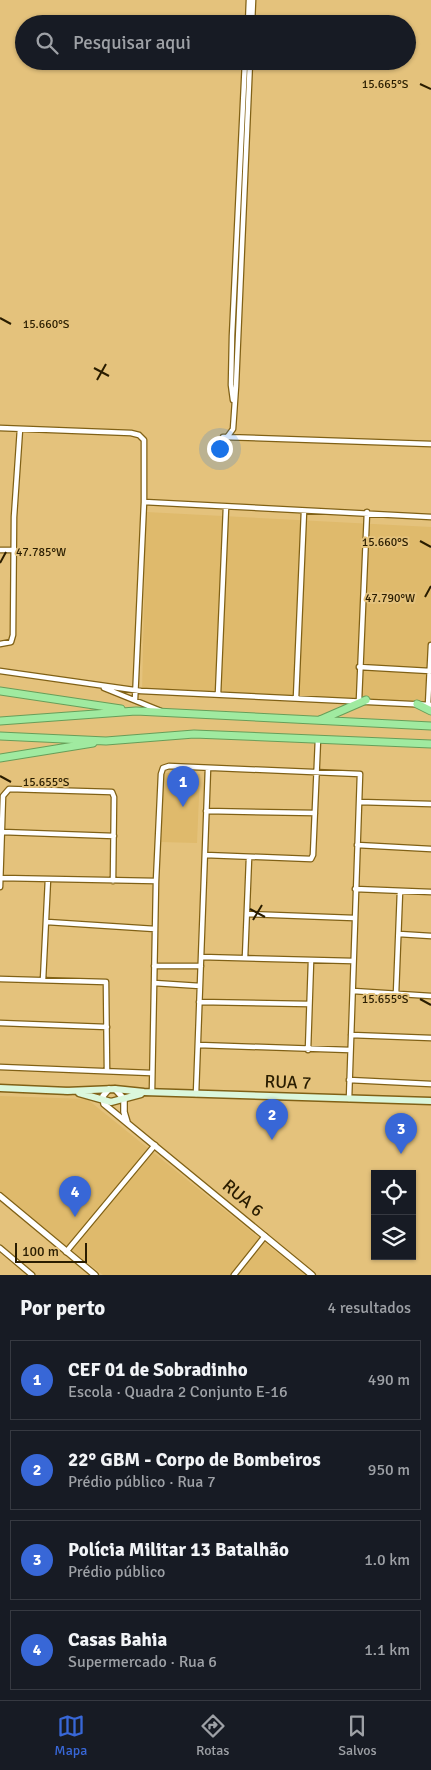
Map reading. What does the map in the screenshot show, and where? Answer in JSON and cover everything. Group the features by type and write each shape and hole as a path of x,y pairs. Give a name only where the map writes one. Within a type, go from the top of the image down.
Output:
{"highway":[{"path":"0,690 136,711 168,714 431,726"},
{"path":"318,721 362,700"},
{"path":"417,704 430,707"},
{"path":"0,721 136,711"},
{"path":"0,758 106,741 194,734 431,744"},
{"path":"0,736 106,741"}],"main road":[{"name":"RUA 7","path":"0,1088 66,1091 112,1089 196,1094 431,1101"},
{"name":"RUA 7","path":"66,1091 111,1102 144,1092"}],"street":[{"path":"248,15 249,0"},
{"path":"252,15 253,0"},
{"path":"234,406 231,385 232,336 245,70"},
{"path":"250,70 233,429 226,437 431,444"},
{"path":"0,428 139,435 145,443 135,700"},
{"path":"0,644 11,642 13,635 14,517 20,429"},
{"path":"144,502 431,516"},
{"path":"218,694 226,507"},
{"path":"296,698 304,510"},
{"path":"362,700 359,667 367,512"},
{"path":"0,550 15,550"},
{"path":"430,707 431,645"},
{"path":"359,667 430,670"},
{"path":"0,671 135,690 417,704"},
{"path":"98,686 168,714"},
{"path":"205,856 311,859 314,855 318,739"},
{"path":"152,1092 156,881 161,774 163,768 169,766 360,774 349,1099"},
{"path":"196,1094 208,768"},
{"path":"0,887 4,791 9,789 112,792 114,797 113,881"},
{"path":"359,802 431,804"},
{"path":"206,811 315,813"},
{"path":"2,832 114,836"},
{"path":"357,845 431,849"},
{"path":"246,958 249,858"},
{"path":"1,878 156,881"},
{"path":"43,980 48,879"},
{"path":"355,889 431,892"},
{"path":"396,994 400,891"},
{"path":"247,914 354,918"},
{"path":"47,922 155,929"},
{"path":"399,934 431,936"},
{"path":"201,957 353,961"},
{"path":"308,1050 311,961"},
{"path":"154,966 201,966"},
{"path":"0,979 106,982 108,984 107,1071"},
{"path":"154,983 200,986"},
{"path":"353,992 431,996"},
{"path":"200,1002 309,1004"},
{"path":"0,1023 107,1027"},
{"path":"351,1035 431,1038"},
{"path":"198,1045 350,1050"},
{"path":"0,1067 151,1073"},
{"path":"349,1080 431,1084"},
{"path":"102,1101 112,1089 124,1099 124,1112 128,1122"},
{"name":"RUA 6","path":"102,1101 312,1275"},
{"path":"66,1252 155,1145"},
{"path":"0,1196 95,1275"},
{"path":"234,1275 265,1236"},
{"path":"0,1248 32,1275"},
{"path":"20,1275 25,1269"}],"shaded area":[{"path":"146,512 431,527 431,704 142,693"},
{"path":"164,773 200,774 197,843 161,842"},
{"path":"0,1096 87,1099 305,1275 103,1275 0,1194"}],"place":[{"name":"CEF 01 de Sobradinho","path":"183,807"},
{"name":"22° GBM - Corpo de Bombeiros","path":"272,1140"},
{"name":"Polícia Militar 13 Batalhão","path":"401,1154"},
{"name":"Casas Bahia","path":"75,1217"}]}
